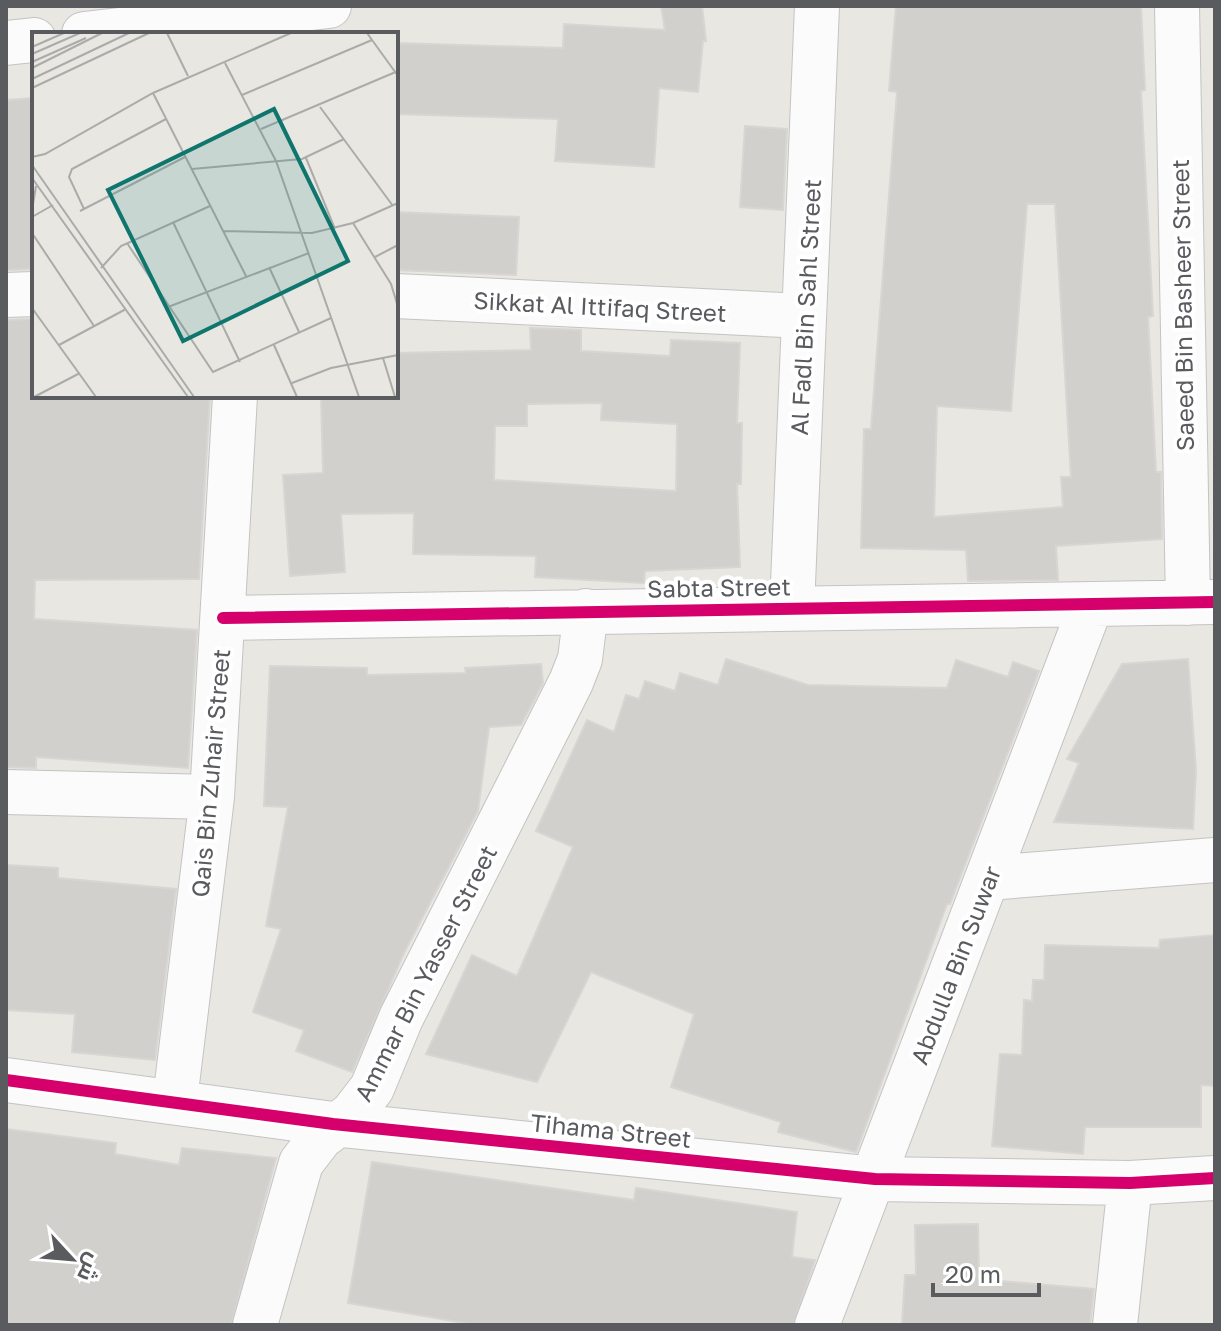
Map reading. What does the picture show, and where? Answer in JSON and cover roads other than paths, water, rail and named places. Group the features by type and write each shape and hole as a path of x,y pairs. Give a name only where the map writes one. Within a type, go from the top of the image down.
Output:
{"street":[{"path":"118,32 271,23 329,6"},
{"name":"Al Fadl Bin Sahl Street","path":"792,608 817,6"},
{"name":"Saeed Bin Basheer Street","path":"1177,6 1201,603"},
{"path":"6,43 32,40"},
{"path":"6,295 32,294"},
{"name":"Sikkat Al Ittifaq Street","path":"398,296 804,316"},
{"name":"Qais Bin Zuhair Street","path":"175,1100 212,797 235,398"},
{"name":"Sabta Street","path":"223,618 1201,603"},
{"name":"Abdulla Bin Suwar","path":"817,1325 1091,605"},
{"name":"Ammar Bin Yasser Street","path":"255,1325 301,1163 321,1137 363,1102 372,1088 401,1018 571,682 580,659 586,611"},
{"path":"6,792 212,797"},
{"path":"988,878 1215,860"},
{"name":"Tihama Street","path":"6,1080 340,1124 875,1179 1130,1183 1215,1178"},
{"path":"1115,1325 1130,1183"}]}
